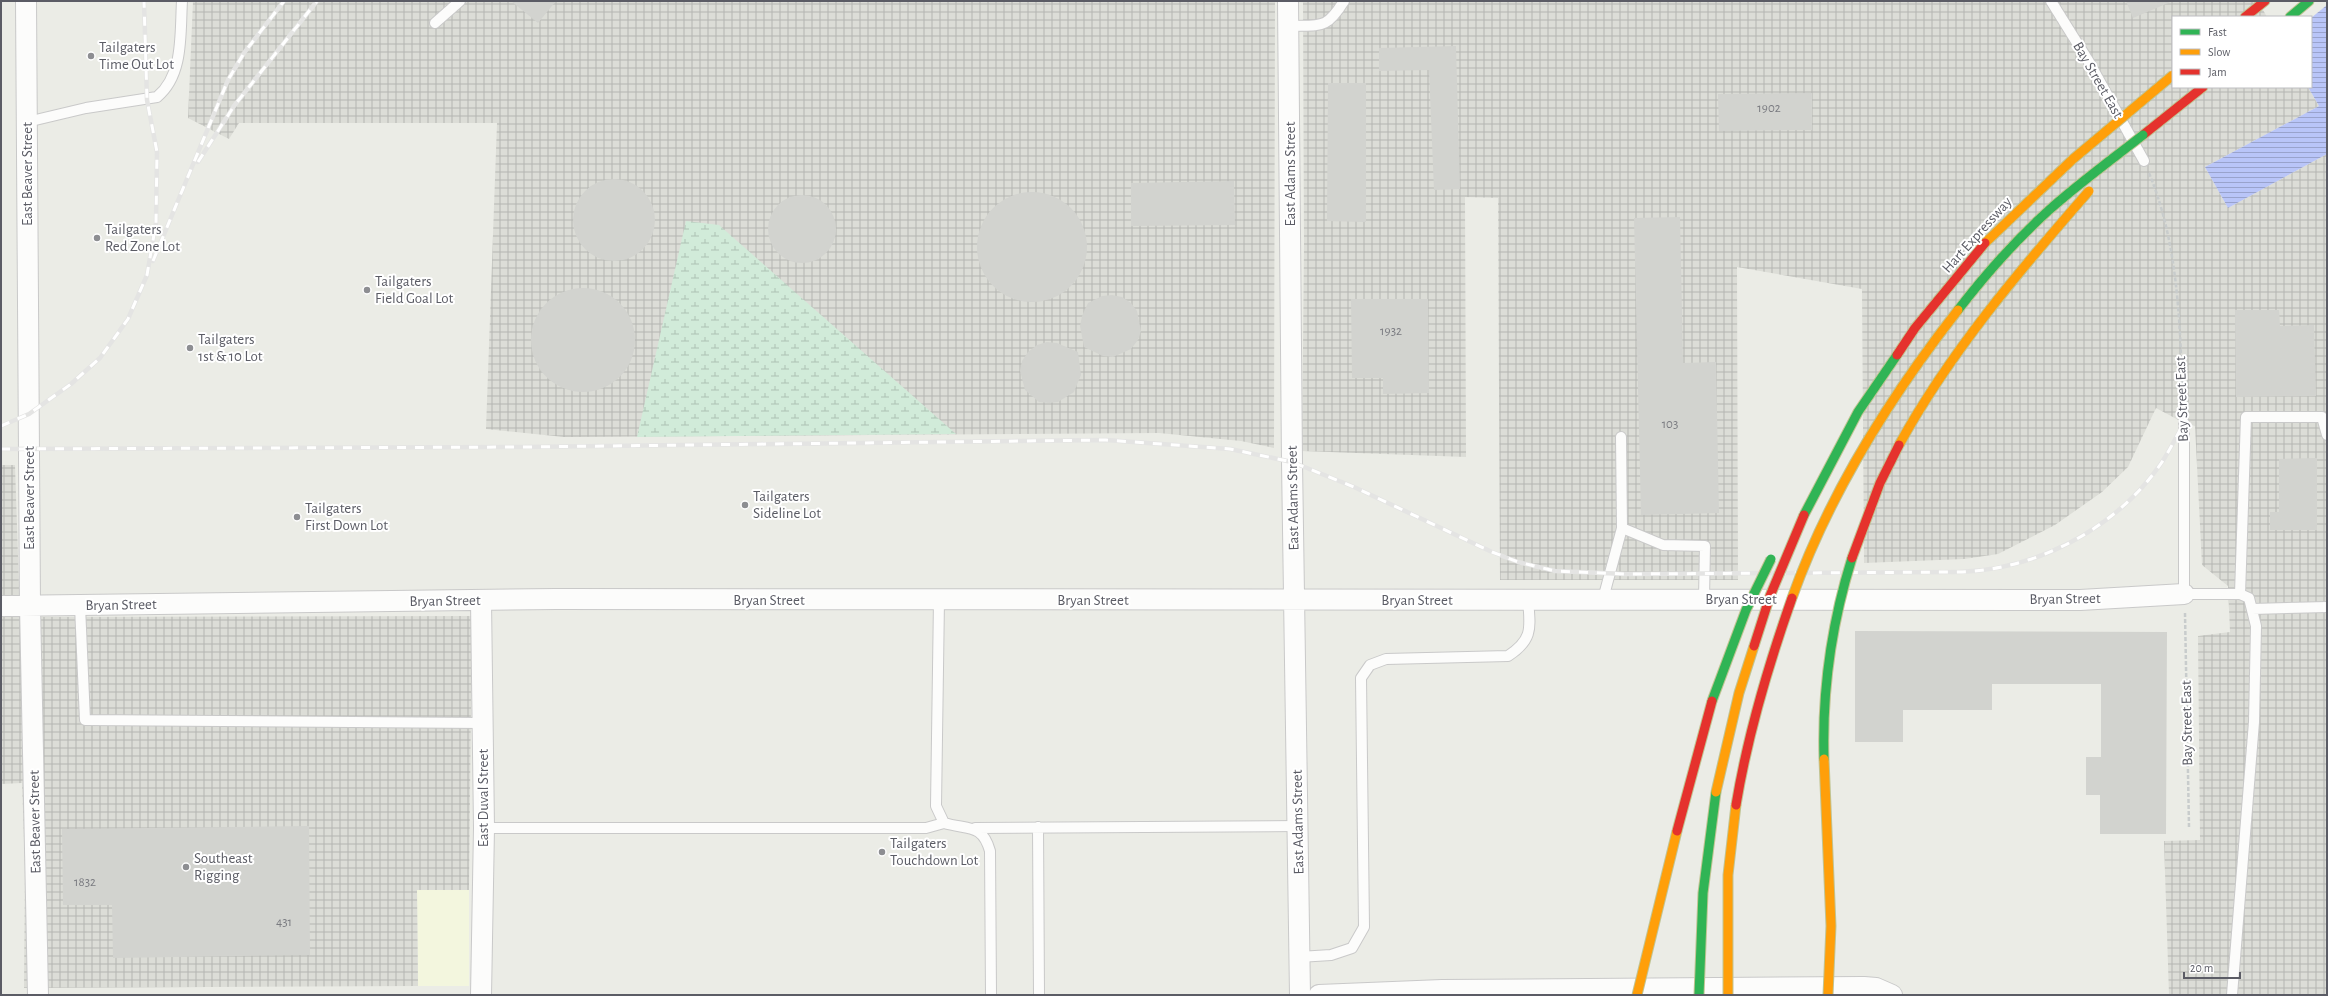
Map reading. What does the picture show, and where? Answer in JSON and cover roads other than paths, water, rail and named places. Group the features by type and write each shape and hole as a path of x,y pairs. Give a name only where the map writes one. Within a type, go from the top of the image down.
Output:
{"highway":[{"path":"2246,16 2265,1"},
{"path":"2291,16 2309,1"},
{"name":"Hart Expressway","path":"1839,447 1895,357 1936,302 1979,251 2053,176 2172,76"},
{"path":"1728,995 1728,874 1732,832 1744,760 1762,688 1784,622 1805,568 1832,508 1865,446 1896,395 1965,300 2036,223 2202,88"},
{"path":"1828,995 1831,934 1824,765 1825,703 1835,627 1848,571 1862,528 1899,443 1919,408 1946,369 1986,314 2042,244 2100,179 2143,135"},
{"path":"1783,539 1839,447"},
{"path":"1699,995 1700,934 1705,868 1714,800 1727,735 1755,636 1778,572 1804,514 1839,447"},
{"path":"1649,993 1693,766 1713,694 1745,610 1775,552"}],"street":[{"name":"East Beaver Street","path":"26,1 30,606 38,995"},
{"name":"East Adams Street","path":"1288,1 1292,462 1300,995"},
{"name":"Bryan Street","path":"1,606 481,601 1528,599 2073,600 2184,594"},
{"name":"East Duval Street","path":"481,601 484,828 481,995"},
{"path":"1319,995 1442,990 1649,993 1864,987 1876,988 1892,995"}],"lane":[{"path":"27,122 86,108 157,97 166,90 175,74 180,41 182,1"},
{"path":"435,23 460,1"},
{"path":"1289,26 1320,25 1333,19 1344,1"},
{"name":"Bay Street East","path":"2051,1 2089,62 2144,161"},
{"path":"2240,594 2246,417 2322,417 2327,435"},
{"name":"Bay Street East","path":"2184,423 2184,594"},
{"path":"1603,599 1622,528 1621,436"},
{"path":"1622,528 1663,545 1704,546 1704,599"},
{"path":"2184,594 2240,594 2249,598 2256,626 2254,722 2232,995"},
{"path":"1300,957 1331,955 1352,948 1364,927 1361,678 1370,665 1386,659 1508,656 1521,648 1528,638 1530,627 1528,599"},
{"path":"939,600 936,806 944,823"},
{"path":"80,606 84,720 483,723"},
{"path":"2252,609 2327,607"},
{"path":"484,828 926,828 944,823 959,827 974,828 1298,826"},
{"path":"1038,827 1039,995"},
{"path":"974,828 986,837 990,851 991,995"}],"water":[{"path":"2327,1 2327,154 2228,208 2205,167 2319,106 2309,88 2312,88 2312,16"}],"railway":[{"path":"1,426 29,414 71,384 100,358 128,319 147,275 156,223 157,152 147,100 144,1"},
{"path":"153,261 228,80 244,53 284,1"},
{"path":"198,162 234,106 317,1"},
{"path":"1,449 523,447 1106,440 1230,449 1292,462 1354,487 1492,552 1518,562 1555,571 1626,574 1959,572 1988,569 2017,563 2045,554 2072,542 2097,526 2142,488 2160,465 2184,423"}],"place":[{"name":"Tailgaters Time Out Lot","path":"91,56"},
{"name":"Tailgaters Red Zone Lot","path":"97,238"},
{"name":"Tailgaters Field Goal Lot","path":"367,290"},
{"name":"Tailgaters 1st & 10 Lot","path":"190,348"},
{"name":"Tailgaters Sideline Lot","path":"745,505"},
{"name":"Tailgaters First Down Lot","path":"297,517"},
{"name":"Tailgaters Touchdown Lot","path":"882,852"},
{"name":"Southeast Rigging","path":"186,867"}]}
